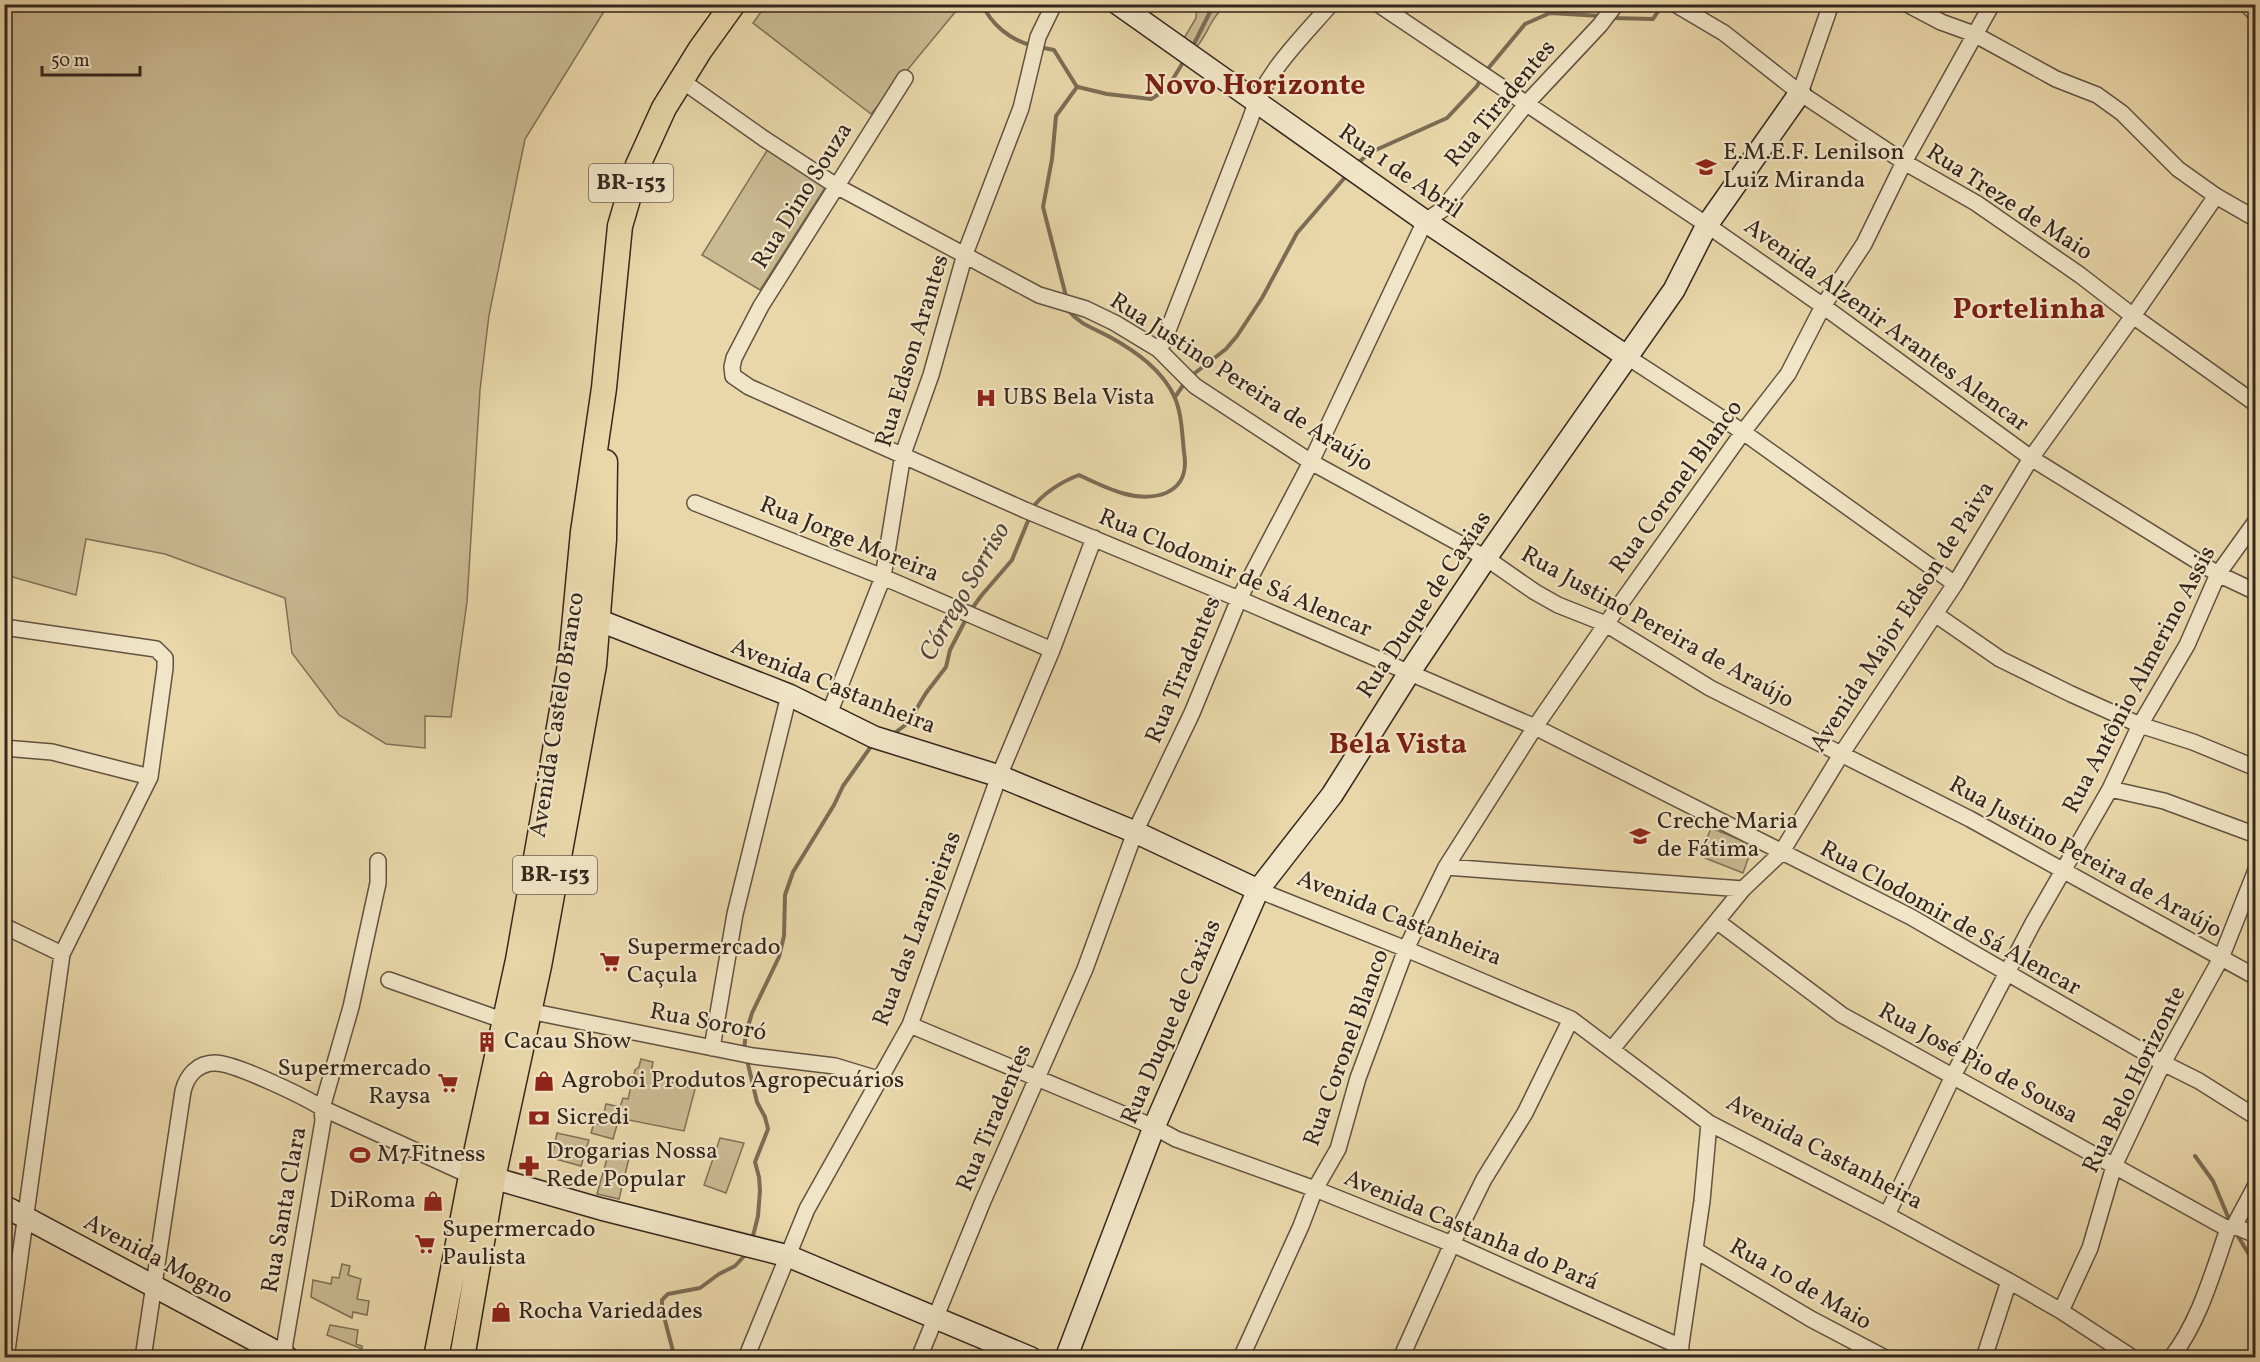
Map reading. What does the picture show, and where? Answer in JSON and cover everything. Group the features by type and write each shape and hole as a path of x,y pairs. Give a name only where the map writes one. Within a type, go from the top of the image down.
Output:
{"main road":[{"name":"Avenida Castelo Branco","path":"514,1012 520,950 571,659 583,532 604,388 617,246 625,205 648,141 681,80 733,4"},
{"name":"Avenida Castelo Branco","path":"436,1358 482,1177 514,1012 584,727 594,665 604,539 604,388"},
{"name":"Avenida Castelo Branco","path":"462,1358 482,1177"}],"street":[{"name":"Rua Edson Arantes","path":"829,714 883,577 903,454 931,375 965,254 1021,108 1036,45 1054,4"},
{"name":"Rua 1 de Abril","path":"1118,4 1425,221 1626,356"},
{"path":"1158,349 1167,332 1256,101 1277,66 1331,4"},
{"name":"Avenida Alzenir Arantes Alencar","path":"1378,4 1707,225 1823,306 2031,458 2218,574 2256,592"},
{"name":"Rua Duque de Caxias","path":"1066,1358 1154,1127 1258,890 1332,795 1409,673 1486,558 1674,290 1707,225 1800,93 1831,4"},
{"path":"1907,4 1941,22 1974,34 2056,79 2097,95 2122,112 2178,169 2216,196 2256,219"},
{"name":"Rua Coronel Blanco","path":"1241,1358 1315,1190 1338,1149 1358,1078 1406,949 1446,867 1535,727 1606,624 1743,432 1788,374 1823,306 1864,244 1904,162 1992,4"},
{"path":"2246,4 2256,14"},
{"name":"Rua Treze de Maio","path":"1676,5 1724,33 1800,93 1904,162 1976,203 2256,404"},
{"name":"Rua Tiradentes","path":"919,1358 937,1319 983,1202 1085,969 1135,832 1192,713 1239,599 1311,462 1425,221 1442,210 1527,103 1614,7"},
{"name":"Rua Dino Souza","path":"744,340 760,306 905,78"},
{"name":"Rua Justino Pereira de Araújo","path":"681,80 763,138 838,186 1040,296 1106,318 1158,349 1189,381 1311,462 1486,558 1535,592 1606,624 1710,687 1970,819 2256,977"},
{"name":"Avenida Major Edson de Paiva","path":"1612,1049 1743,889 1780,853 1842,753 1955,584 2031,458 2216,196"},
{"name":"Rua Clodomir de Sá Alencar","path":"744,340 734,358 732,367 733,376 749,387 1042,518 1239,599 1535,727 1780,853 1911,917 2163,1063 2199,1081 2256,1117"},
{"path":"1626,356 1743,432 1955,584"},
{"name":"Rua Jorge Moreira","path":"695,503 883,577 1052,650"},
{"name":"Rua Antônio Almerino Assis","path":"1887,1215 1953,1076 2033,923 2110,789 2140,725 2187,645 2218,574 2256,521"},
{"name":"Rua das Laranjeiras","path":"746,1358 807,1209 910,1025 999,776 1052,650 1094,538"},
{"path":"1935,614 2000,658 2140,725 2193,742 2256,768"},
{"name":"Avenida Castanheira","path":"598,620 789,695 874,737 999,776 1135,832 1258,890 1406,949 1571,1019 1709,1123 2009,1281 2061,1311 2133,1358"},
{"path":"4,627 156,649 165,658 150,777 62,954 6,1358"},
{"path":"712,1048 735,915 789,695"},
{"path":"4,748 52,752 150,777"},
{"path":"2110,789 2164,801 2256,835"},
{"name":"Rua Santa Clara","path":"285,1357 323,1121 322,1108 361,962 378,883 378,861"},
{"path":"1446,867 1743,889"},
{"name":"Rua Belo Horizonte","path":"2061,1311 2090,1248 2114,1166 2163,1063 2221,958 2256,870"},
{"name":"Rua José Pio de Sousa","path":"1718,922 1842,1015 2114,1166 2231,1227 2256,1235"},
{"path":"4,926 62,954"},
{"name":"Rua Sororó","path":"388,980 514,1012 747,1055 835,1066 878,1079"},
{"path":"1401,1358 1452,1244 1489,1171 1525,1113 1571,1019"},
{"name":"Avenida Castanha do Pará","path":"910,1025 1154,1127 1176,1139 1452,1244 1680,1352"},
{"path":"143,1358 184,1085 188,1076 193,1072 210,1064 219,1064 240,1070 482,1177 788,1256 1031,1358"},
{"path":"1680,1352 1702,1201 1709,1123"},
{"path":"2174,1357 2186,1336 2231,1227 2256,1185"},
{"name":"Avenida Mogno","path":"4,1206 285,1357"},
{"name":"Rua 10 de Maio","path":"1695,1250 1811,1319 1885,1358"},
{"path":"1984,1358 2009,1281"}],"shaded area":[{"path":"4,5 608,5 525,139 489,315 480,390 467,602 451,717 425,716 425,748 386,744 339,715 292,653 285,598 165,554 86,539 76,595 9,576 7,488 4,485"},
{"path":"766,5 961,5 871,114 753,23"},
{"path":"1197,5 1228,5 1217,14 1193,51 1183,40 1196,18"},
{"path":"768,149 826,186 760,290 702,255"},
{"path":"1711,828 1753,845 1743,873 1700,856"},
{"path":"641,1059 653,1062 651,1073 673,1079 672,1082 695,1089 684,1131 619,1118 613,1139 591,1133 594,1123 601,1125 606,1104 620,1107 623,1098 628,1099 635,1070 639,1067"},
{"path":"557,1133 589,1140 581,1166 552,1158"},
{"path":"720,1138 744,1143 726,1193 704,1185"},
{"path":"610,1148 630,1154 619,1199 597,1194"},
{"path":"342,1264 350,1266 348,1275 361,1279 357,1299 369,1301 367,1315 353,1312 352,1318 311,1297 313,1280 331,1284 332,1277 339,1278"},
{"path":"330,1325 358,1330 356,1344 362,1346 362,1349 327,1335"}],"waterway":[{"path":"982,4 990,18 1002,30 1023,43 1031,45"},
{"name":"Córrego Sorriso","path":"1192,48 1214,4"},
{"path":"1611,18 1653,19 1663,4"},
{"path":"1486,71 1525,24 1550,13 1601,16"},
{"path":"1039,47 1054,50 1077,87"},
{"name":"Córrego Sorriso","path":"1078,87 1107,94 1151,99 1167,89 1185,59"},
{"path":"1356,165 1369,153 1447,118 1477,86 1482,77"},
{"name":"Córrego Sorriso","path":"1067,300 1043,207 1052,159 1056,116 1077,87"},
{"path":"1191,376 1226,349 1237,336 1262,298 1297,233 1347,175"},
{"name":"Córrego Sorriso","path":"1032,509 1053,489 1079,475 1122,493 1144,497 1172,490 1177,486 1184,471 1185,459 1179,411 1170,388 1156,370 1129,348 1082,323 1068,310"},
{"path":"1175,397 1186,381"},
{"name":"Córrego Sorriso","path":"971,610 1012,560 1030,516"},
{"name":"Córrego Sorriso","path":"892,735 908,723 926,693 946,667 950,650 967,617"},
{"name":"Córrego Sorriso","path":"744,1050 752,1013 779,957 784,936 785,895 793,872 843,786 872,745"},
{"name":"Córrego Sorriso","path":"747,1060 757,1102 768,1129 755,1162 760,1190 758,1216 752,1240"},
{"path":"2195,1156 2213,1181 2231,1224"},
{"path":"2236,1233 2256,1266"},
{"name":"Córrego Sorriso","path":"677,1358 662,1309 662,1300 668,1294 700,1288 735,1266 747,1253"}],"place":[{"name":"E.M.E.F. Lenilson Luiz Miranda","path":"1706,167"},
{"name":"UBS Bela Vista","path":"986,398"},
{"name":"Creche Maria de Fátima","path":"1640,836"},
{"name":"Supermercado Caçula","path":"610,962"},
{"name":"Cacau Show","path":"487,1042"},
{"name":"Agroboi Produtos Agropecuários","path":"544,1081"},
{"name":"Supermercado Raysa","path":"448,1083"},
{"name":"Sicredi","path":"539,1118"},
{"name":"M7Fitness","path":"360,1155"},
{"name":"Drogarias Nossa Rede Popular","path":"529,1166"},
{"name":"DiRoma","path":"433,1201"},
{"name":"Supermercado Paulista","path":"425,1244"},
{"name":"Rocha Variedades","path":"501,1312"}],"district":[{"name":"Novo Horizonte","path":"1255,86"},
{"name":"Portelinha","path":"2029,310"},
{"name":"Bela Vista","path":"1398,745"}]}
